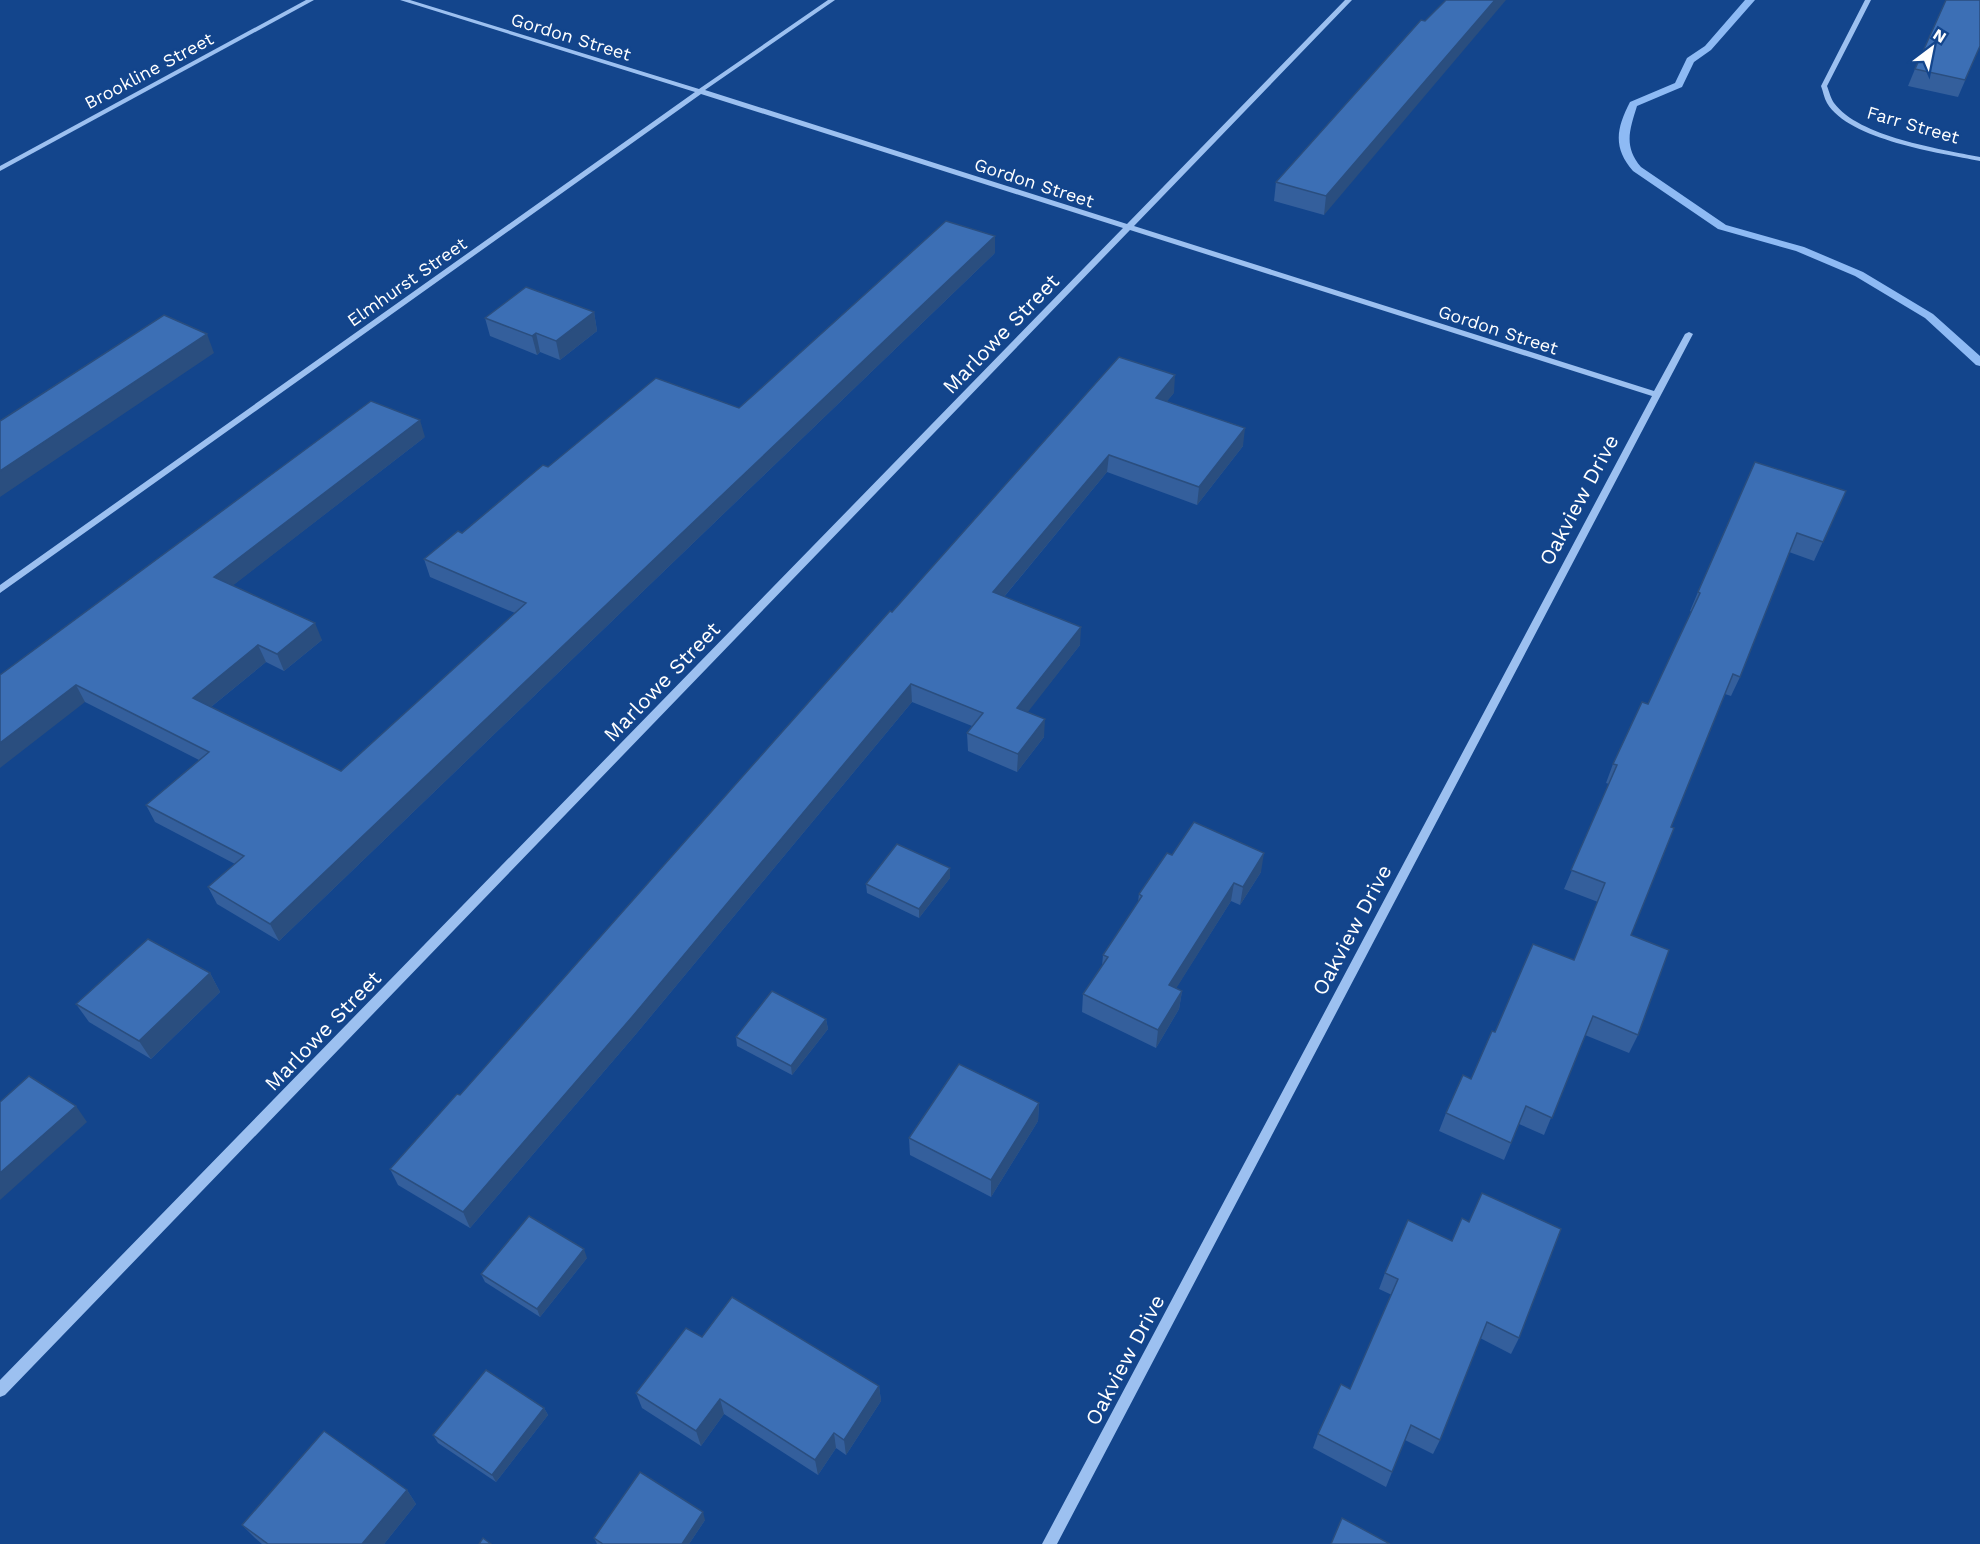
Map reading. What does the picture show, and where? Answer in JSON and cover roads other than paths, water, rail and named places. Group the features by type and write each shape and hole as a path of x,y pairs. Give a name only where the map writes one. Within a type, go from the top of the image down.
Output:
{"street":[{"name":"Brookline Street","path":"0,169 311,0"},
{"name":"Gordon Street","path":"403,0 700,91 1128,229 1657,395"},
{"name":"Elmhurst Street","path":"0,590 700,91 832,0"},
{"name":"Marlowe Street","path":"0,1390 1349,0"},
{"name":"Farr Street","path":"1868,0 1824,86 1825,97 1840,114 1865,129 1888,137 1980,159"},
{"name":"Oakview Drive","path":"1049,1544 1689,334"}],"waterway":[{"path":"1750,0 1708,48 1690,60 1679,85 1633,104 1623,138 1630,161 1637,169 1722,227 1800,249 1859,274 1929,316 1980,362"}]}
